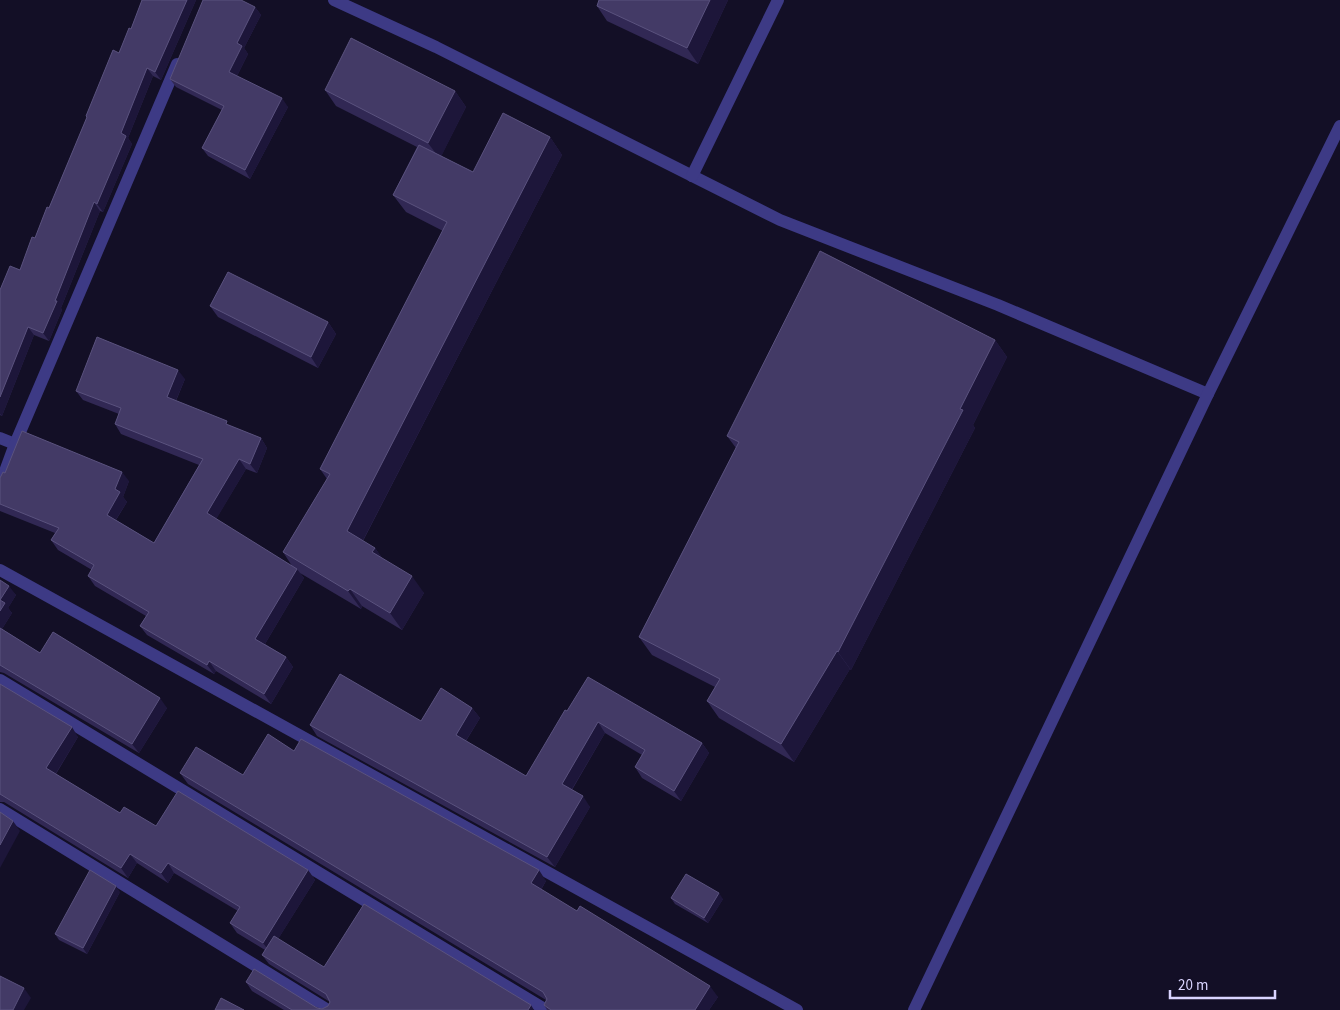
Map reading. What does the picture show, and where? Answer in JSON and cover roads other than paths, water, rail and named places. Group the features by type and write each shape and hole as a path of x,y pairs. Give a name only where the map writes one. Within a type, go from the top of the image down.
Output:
{"street":[{"path":"334,0 436,47 780,220 998,305 1208,394"},
{"path":"692,176 778,0"},
{"path":"0,486 15,444 181,54"},
{"path":"914,1010 1208,394 1340,126"},
{"path":"0,438 15,444"},
{"path":"0,570 798,1010"},
{"path":"0,680 546,1010"},
{"path":"0,809 328,1010"}]}
